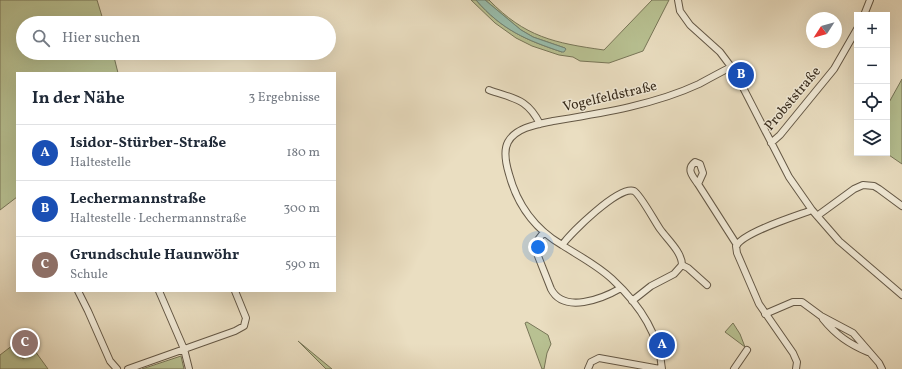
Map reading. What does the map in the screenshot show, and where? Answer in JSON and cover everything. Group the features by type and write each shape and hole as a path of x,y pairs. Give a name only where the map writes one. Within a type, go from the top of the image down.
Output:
{"street":[{"path":"678,0 680,11 690,25 720,52 739,78 789,177 812,210 839,241 902,295"},
{"path":"865,12 870,0"},
{"name":"Probststraße","path":"771,143 780,135 834,70 854,34"},
{"name":"Vogelfeldstraße","path":"544,232 531,219 519,201 510,179 505,156 506,145 512,136 518,132 540,124 600,114 664,97 700,84 731,67"},
{"path":"489,90 525,103 535,114 540,124"},
{"path":"698,184 737,244 737,253 754,294 765,314 793,353 797,362 796,369"},
{"path":"817,216 854,189 864,185 874,186 902,206"},
{"path":"562,245 570,235 594,213 620,194 629,190 634,191 642,199 652,218 680,256 682,265"},
{"path":"737,244 756,232 812,210"},
{"path":"588,369 591,362 599,358 661,369 661,358 657,342 647,322 632,301 621,288 601,269 544,232 537,242 536,251 551,289 553,294 560,300 566,302 586,301 599,298 621,288"},
{"path":"682,265 688,268 707,285"},
{"path":"632,301 651,286 674,274 682,265"},
{"path":"79,292 110,361 117,369"},
{"path":"159,292 184,349 190,369"},
{"path":"128,369 235,331 244,326 246,318 235,292"},
{"path":"765,314 789,304 798,302 806,304 821,316 853,334 879,363 882,369"},
{"path":"821,316 842,339 870,354"},
{"path":"734,369 747,350"}],"shaded area":[{"path":"0,0 97,0 102,16 16,16 16,60 115,60 118,72 16,72 16,198 0,210"},
{"path":"471,0 476,0 495,19 515,33 562,52 565,48 533,37 521,30 485,0 489,0 515,22 541,36 555,41 604,50 652,0 669,0 643,51 609,63 580,61 573,57 559,55 532,46 516,38 495,23"},
{"path":"476,0 485,0 521,30 533,37 566,49 562,52 515,33 495,19"},
{"path":"902,79 902,164 890,156 890,101"},
{"path":"527,322 548,335 551,344 547,353 544,369 542,369 525,323"},
{"path":"733,323 740,334 745,347 725,332"},
{"path":"298,341 332,369 326,369"},
{"path":"13,345 23,359 35,351 48,369 0,369 0,355"},
{"path":"181,356 184,369 142,369"}],"place":[{"name":"Lechermannstraße","path":"741,75"},
{"name":"Grundschule Haunwöhr","path":"25,343"},
{"name":"Isidor-Stürber-Straße","path":"662,345"}]}
